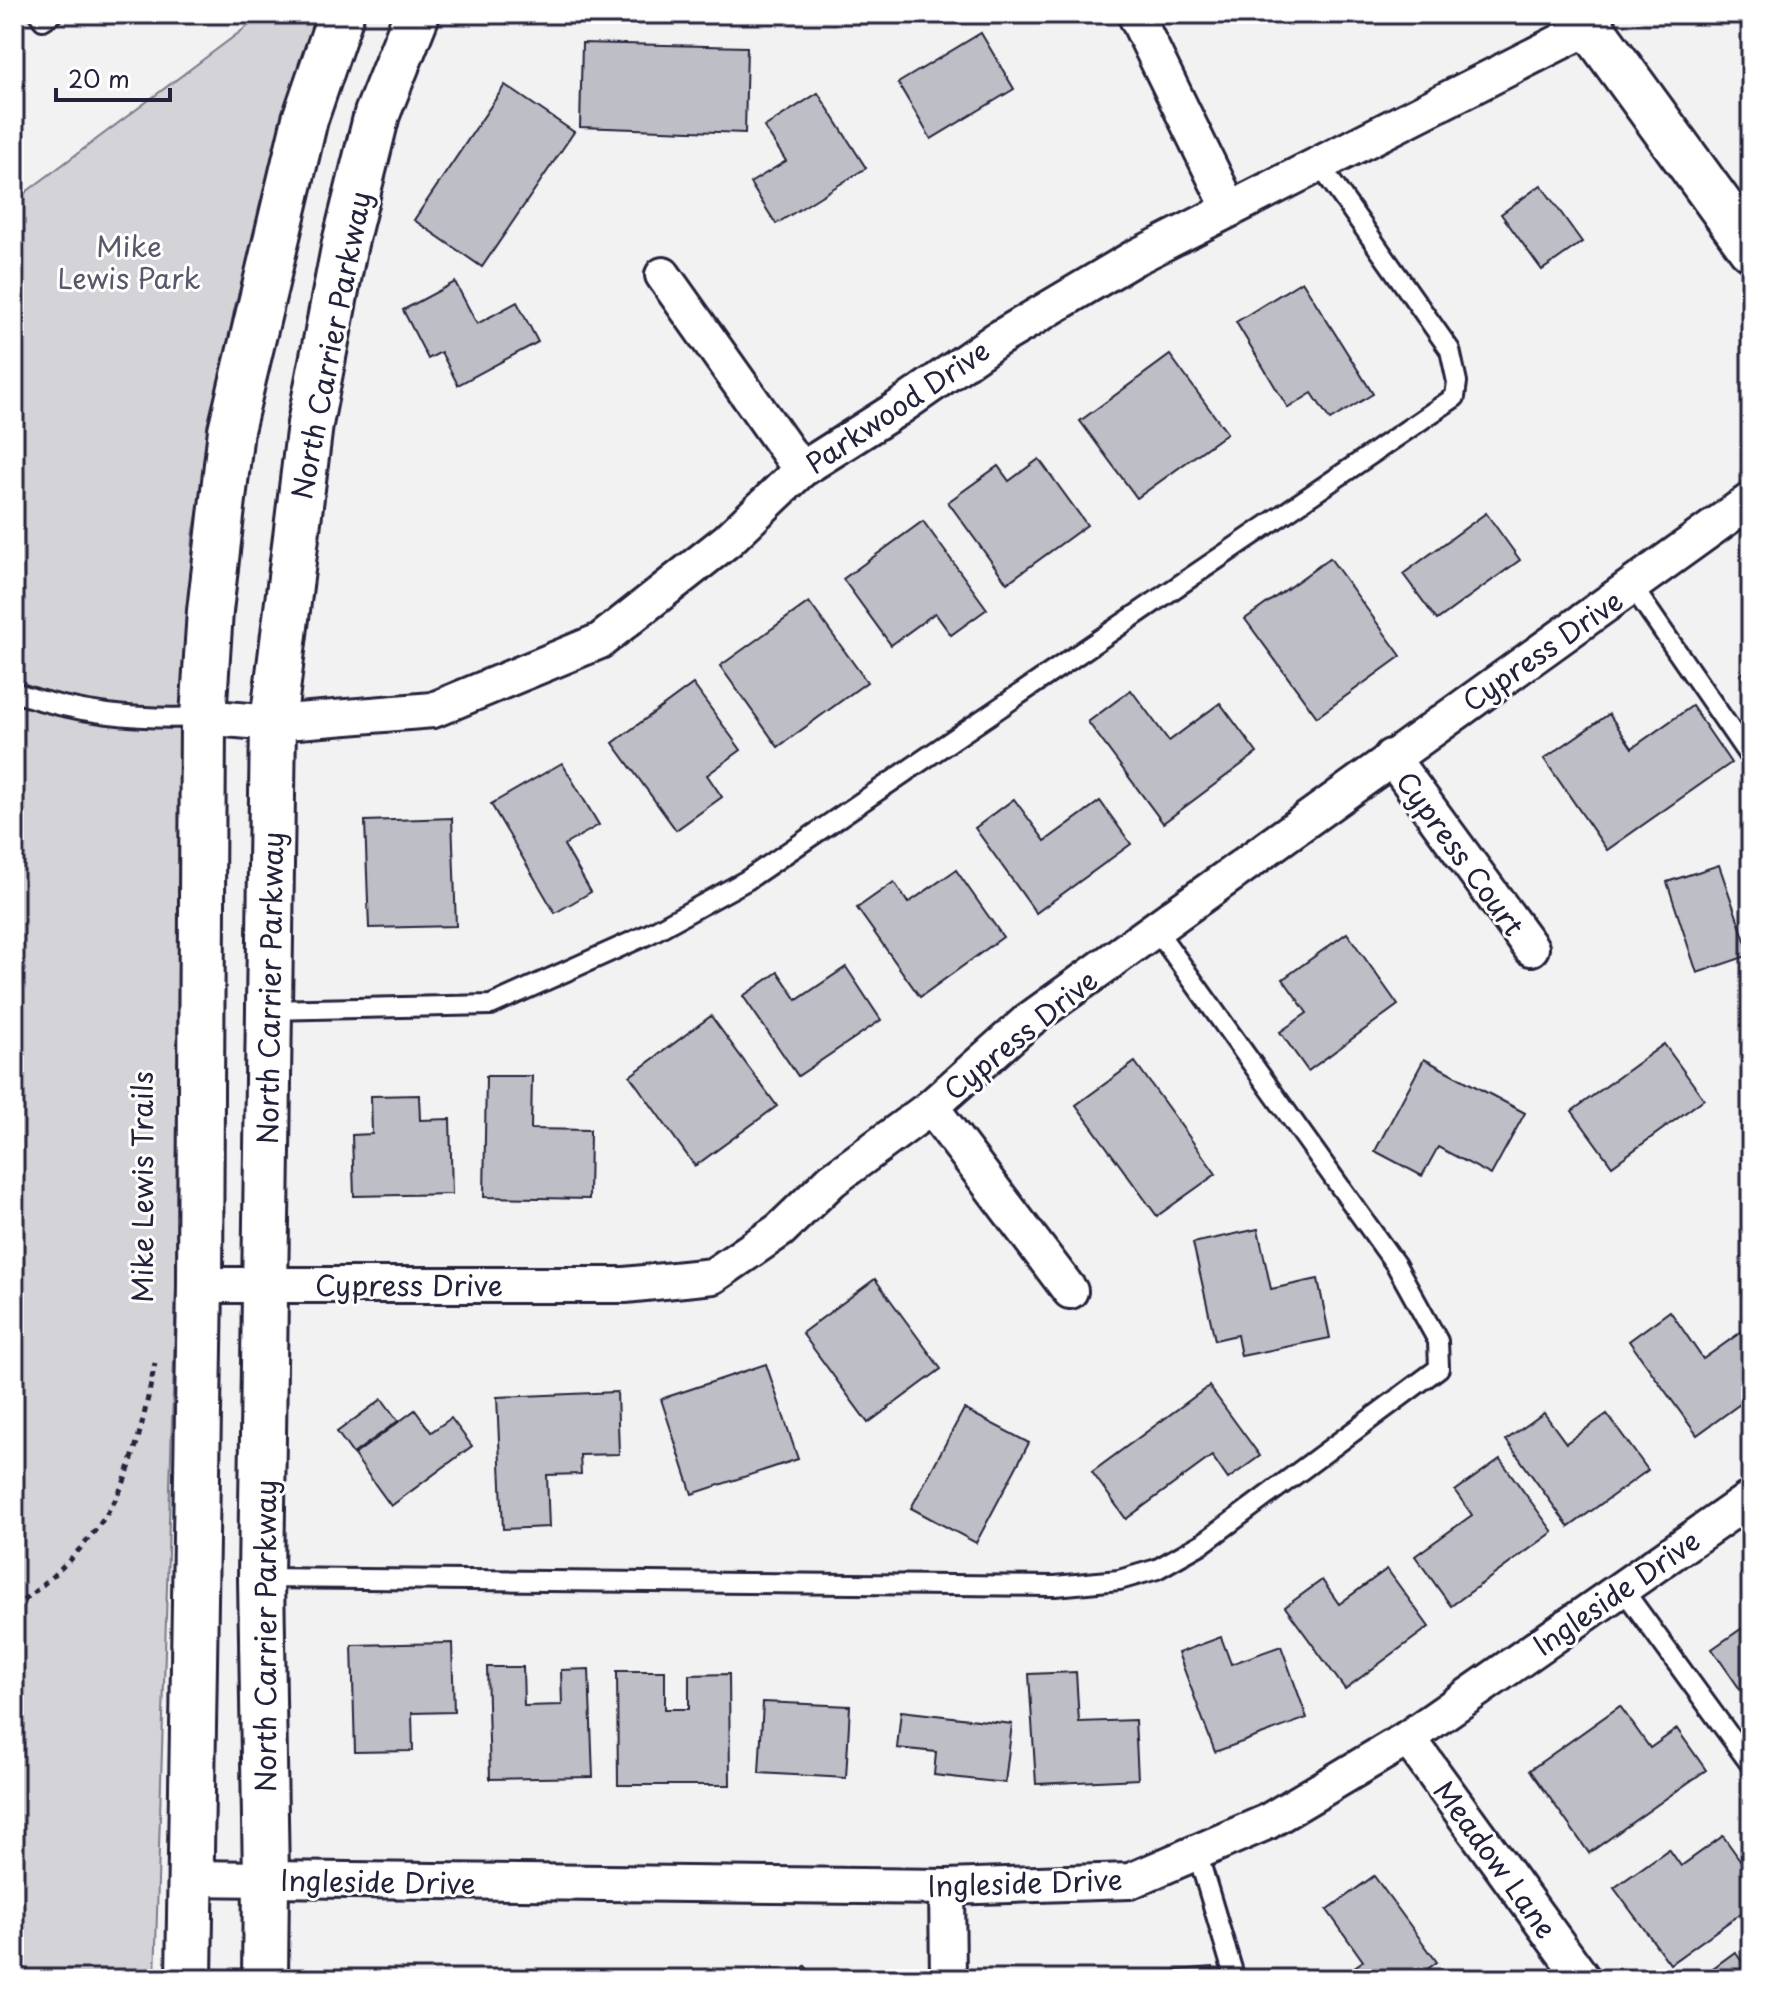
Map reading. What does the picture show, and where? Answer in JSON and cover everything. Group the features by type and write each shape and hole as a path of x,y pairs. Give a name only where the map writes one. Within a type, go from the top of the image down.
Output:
{"main road":[{"path":"189,1979 200,1285 203,717 213,582 231,430 305,119 341,14"},
{"name":"North Carrier Parkway","path":"265,1979 261,1578 273,723 310,424 345,243 377,114 417,14"},
{"path":"1586,20 1751,248"}],"street":[{"path":"1135,14 1230,209"},
{"name":"Parkwood Drive","path":"203,717 273,723 433,710 600,641 728,540 801,470 1008,333 1134,258 1319,164 1586,20"},
{"path":"663,275 801,470"},
{"name":"Cypress Drive","path":"200,1285 625,1285 713,1276 780,1230 832,1180 931,1107 1029,1020 1751,500"},
{"name":"Cypress Court","path":"1391,757 1531,948"},
{"path":"931,1107 1070,1291"},
{"name":"Ingleside Drive","path":"189,1878 947,1887 1130,1881 1267,1822 1408,1738 1751,1498"},
{"name":"Meadow Lane","path":"1408,1738 1583,1979"},
{"path":"947,1887 948,1979"}],"lane":[{"path":"39,14 43,20 52,14"},
{"path":"269,1010 491,1005 649,934 747,880 1455,397 1457,382 1450,350 1319,164"},
{"path":"1632,586 1751,759"},
{"path":"14,692 57,707 165,718 203,717"},
{"path":"261,1578 1055,1586 1119,1580 1157,1569 1203,1543 1439,1368 1438,1341 1396,1265 1155,928"},
{"path":"1622,1588 1751,1765"},
{"path":"1197,1852 1235,1979"}],"path":[{"path":"14,1608 79,1550 107,1514 128,1473 156,1357"}],"green space":[{"name":"Mike Lewis Park","path":"264,14 317,14 234,310 193,536 179,807 176,1291 155,1979 14,1979 14,201"}],"building":[{"path":"981,33 1014,89 931,139 898,83"},
{"path":"582,43 747,47 745,133 580,127"},
{"path":"505,85 574,132 482,267 414,220"},
{"path":"818,93 866,168 776,224 750,183 786,161 764,127"},
{"path":"1541,185 1582,242 1542,270 1501,214"},
{"path":"1302,281 1373,394 1330,420 1312,393 1288,408 1236,322"},
{"path":"455,282 477,324 517,302 538,342 458,385 441,352 428,359 403,310"},
{"path":"1170,355 1227,433 1137,498 1080,421"},
{"path":"1039,459 1087,525 1007,583 948,502 998,466 1009,481"},
{"path":"1486,513 1520,560 1437,620 1403,574"},
{"path":"923,521 987,609 951,635 935,613 891,645 843,579"},
{"path":"1330,558 1401,656 1317,717 1245,619"},
{"path":"809,602 867,682 778,747 720,666"},
{"path":"1751,667 1751,691 1740,675"},
{"path":"693,684 741,750 707,775 722,797 676,830 613,743"},
{"path":"1131,690 1169,741 1220,703 1257,753 1163,823 1088,722"},
{"path":"1692,706 1731,763 1607,850 1544,759 1609,714 1632,748"},
{"path":"562,763 599,825 564,845 591,892 555,913 491,804"},
{"path":"1014,799 1045,841 1100,801 1131,844 1036,913 975,828"},
{"path":"452,818 456,926 369,928 365,821"},
{"path":"1719,865 1750,955 1697,973 1667,882"},
{"path":"956,870 1003,937 920,997 857,908 894,882 908,903"},
{"path":"1347,933 1398,1005 1308,1071 1280,1032 1307,1013 1283,979"},
{"path":"846,967 881,1020 798,1076 743,996 778,972 797,1000"},
{"path":"711,1016 777,1106 695,1166 630,1076"},
{"path":"1664,1044 1704,1099 1612,1166 1572,1111"},
{"path":"1424,1059 1525,1113 1491,1175 1438,1147 1422,1176 1375,1151"},
{"path":"1135,1062 1216,1174 1157,1216 1076,1105"},
{"path":"486,1076 532,1076 531,1129 590,1130 589,1199 484,1197"},
{"path":"419,1095 420,1120 450,1119 452,1194 354,1196 352,1135 372,1134 371,1096"},
{"path":"1258,1229 1271,1289 1318,1279 1330,1338 1241,1356 1237,1335 1215,1340 1193,1243"},
{"path":"875,1279 941,1369 868,1423 802,1333"},
{"path":"1670,1311 1703,1359 1751,1325 1751,1396 1697,1435 1629,1341"},
{"path":"766,1364 798,1459 692,1494 661,1399"},
{"path":"1209,1386 1260,1456 1228,1479 1212,1456 1126,1519 1092,1472"},
{"path":"617,1392 619,1454 580,1455 581,1474 547,1475 549,1527 503,1529 497,1397"},
{"path":"382,1399 398,1421 353,1454 337,1432"},
{"path":"964,1409 1029,1443 976,1543 911,1508"},
{"path":"415,1410 431,1432 451,1418 472,1446 391,1506 354,1455"},
{"path":"1544,1413 1566,1443 1607,1414 1648,1470 1569,1527 1506,1440"},
{"path":"1500,1459 1553,1532 1451,1606 1415,1556 1472,1515 1455,1491"},
{"path":"1387,1569 1429,1627 1345,1689 1285,1607 1322,1580 1339,1604"},
{"path":"1751,1622 1751,1705 1712,1649"},
{"path":"1221,1637 1231,1664 1281,1646 1307,1718 1215,1752 1178,1653"},
{"path":"452,1643 454,1712 412,1713 413,1751 355,1752 352,1645"},
{"path":"487,1667 523,1667 524,1706 562,1705 561,1670 589,1669 593,1777 490,1779"},
{"path":"617,1671 665,1671 665,1709 689,1709 689,1675 729,1674 730,1785 618,1785"},
{"path":"1076,1672 1079,1722 1135,1720 1138,1779 1036,1784 1029,1674"},
{"path":"763,1702 850,1706 846,1778 759,1773"},
{"path":"1620,1706 1650,1748 1677,1729 1706,1770 1589,1853 1530,1770"},
{"path":"901,1711 1012,1724 1005,1783 934,1775 936,1752 897,1748"},
{"path":"1723,1836 1751,1875 1751,1906 1670,1964 1614,1888 1669,1849 1681,1866"},
{"path":"1374,1876 1437,1962 1414,1979 1337,1979 1363,1961 1327,1910"},
{"path":"1735,1952 1751,1974 1751,1979 1698,1979"},
{"path":"805,1966 816,1979 790,1979"},
{"path":"1213,1967 1214,1979 1065,1979"},
{"path":"724,1974 724,1979 618,1979"},
{"path":"474,1975 588,1975 588,1979 474,1979"}]}
